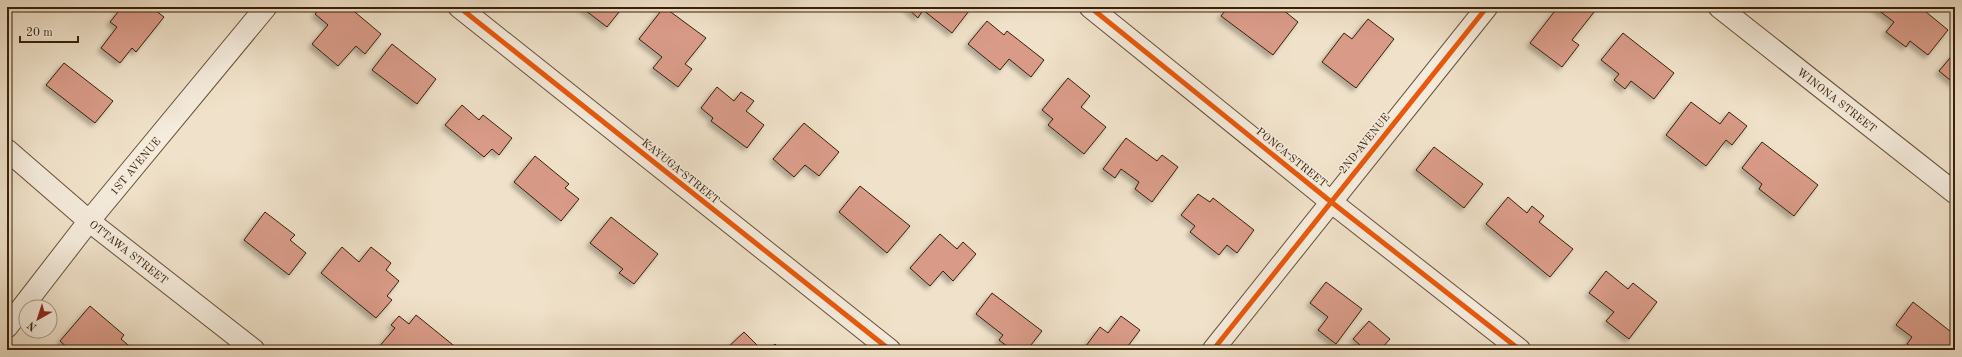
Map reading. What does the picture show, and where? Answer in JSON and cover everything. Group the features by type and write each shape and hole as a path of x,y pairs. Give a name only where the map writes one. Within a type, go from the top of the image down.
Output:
{"street":[{"name":"1ST AVENUE","path":"7,327 89,221 266,7"},
{"name":"KAYUGA STREET","path":"459,7 890,350"},
{"name":"PONCA STREET","path":"1090,7 1330,201 1520,350"},
{"name":"2ND AVENUE","path":"1213,350 1330,201 1487,7"},
{"name":"WINONA STREET","path":"1719,7 1955,193"},
{"name":"OTTAWA STREET","path":"7,150 89,221 254,350"}],"building":[{"path":"122,7 151,7 164,17 136,52 132,48 120,63 101,48 117,27 110,22"},
{"path":"321,7 349,7 381,34 365,54 356,46 338,66 312,44 328,25 315,14"},
{"path":"581,7 623,7 607,27"},
{"path":"664,7 706,38 685,64 692,69 678,87 653,68 662,57 639,39"},
{"path":"906,7 972,7 952,33 923,10 918,18"},
{"path":"1228,7 1283,7 1282,9 1298,22 1273,55 1221,16"},
{"path":"1558,7 1598,7 1572,40 1579,45 1562,67 1530,43"},
{"path":"1874,7 1920,7 1948,30 1928,55 1910,41 1906,47 1886,32 1894,22"},
{"path":"1368,19 1394,39 1356,88 1322,62 1344,33 1352,39"},
{"path":"987,21 1004,35 1007,31 1044,60 1031,77 1009,59 1000,70 968,44"},
{"path":"1623,33 1674,73 1654,99 1631,81 1625,89 1614,80 1619,74 1601,60"},
{"path":"392,44 436,79 417,104 372,70"},
{"path":"1955,52 1955,84 1939,71"},
{"path":"64,63 113,101 95,123 46,85"},
{"path":"1068,78 1090,96 1081,107 1106,127 1084,154 1048,125 1053,119 1042,110"},
{"path":"717,87 734,101 741,92 754,101 746,111 764,125 747,148 711,121 713,118 701,108"},
{"path":"1691,102 1720,124 1729,112 1747,126 1732,145 1726,140 1706,166 1666,135"},
{"path":"462,105 479,120 483,115 512,138 499,155 492,149 484,157 445,125"},
{"path":"804,123 839,152 819,176 805,165 794,177 773,159"},
{"path":"1126,138 1157,161 1162,155 1178,167 1152,202 1135,189 1139,182 1121,169 1115,178 1103,169"},
{"path":"1762,142 1818,185 1794,216 1759,189 1762,184 1742,168"},
{"path":"1434,147 1483,184 1464,208 1416,170"},
{"path":"535,156 569,184 565,188 579,199 561,221 514,182"},
{"path":"860,186 910,226 887,253 839,212"},
{"path":"1198,194 1210,202 1213,198 1254,230 1237,253 1227,245 1219,255 1190,232 1195,226 1181,215"},
{"path":"1508,197 1527,213 1532,206 1544,216 1539,222 1573,249 1550,277 1486,224"},
{"path":"265,212 295,235 290,240 306,253 289,275 244,240"},
{"path":"611,217 658,254 634,284 619,273 623,269 590,243"},
{"path":"940,234 957,249 963,242 976,254 953,281 943,271 930,286 910,268"},
{"path":"342,247 359,262 371,247 391,263 386,270 399,281 387,296 392,300 376,318 321,273"},
{"path":"1606,271 1628,289 1633,283 1657,302 1629,339 1606,321 1614,312 1589,293"},
{"path":"1326,282 1362,309 1336,344 1318,330 1328,317 1310,303"},
{"path":"992,293 1042,331 1027,350 1012,350 999,340 1003,335 976,314"},
{"path":"1913,302 1955,335 1955,350 1915,350 1907,344 1912,337 1896,325"},
{"path":"90,306 124,335 121,339 134,350 70,350 60,341"},
{"path":"416,315 458,349 380,350 378,348 395,328 391,325 399,316 409,324"},
{"path":"1121,316 1140,330 1125,350 1083,350 1100,327 1108,333"},
{"path":"1369,321 1390,339 1380,350 1366,350 1353,339"},
{"path":"744,332 762,350 725,350"},
{"path":"775,344 781,350 768,350"}],"cycle path":[{"path":"459,7 890,350"},
{"path":"1090,7 1330,201 1520,350"},
{"path":"1213,350 1487,7"}]}
